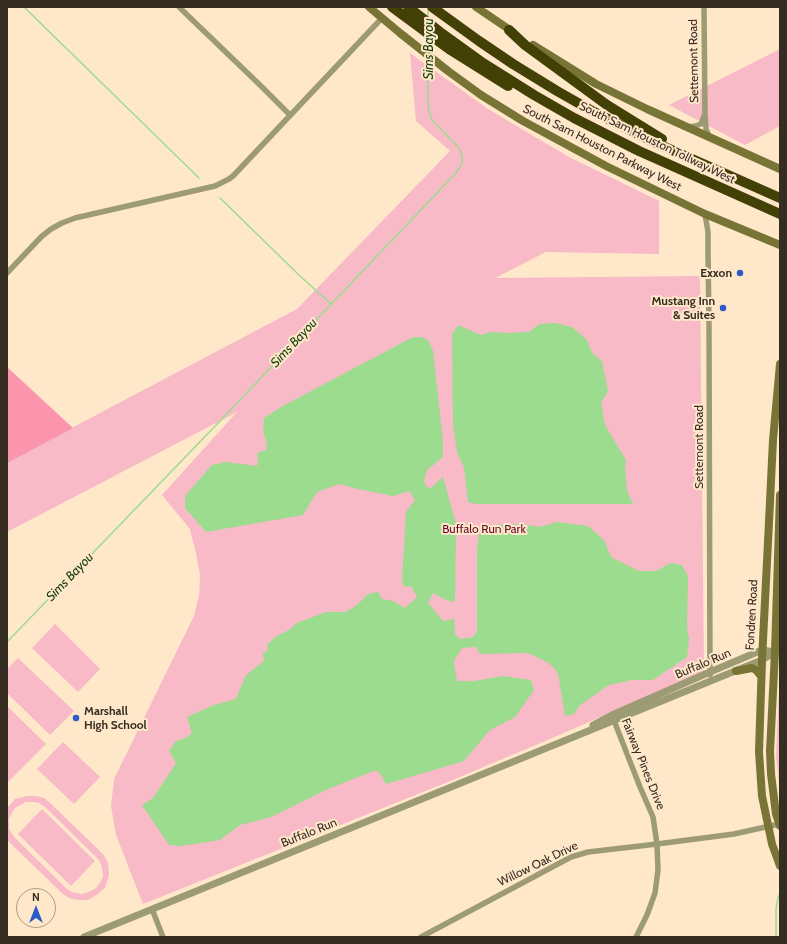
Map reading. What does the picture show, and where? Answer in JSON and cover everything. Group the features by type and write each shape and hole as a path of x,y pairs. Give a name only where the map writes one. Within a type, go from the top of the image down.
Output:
{"highway":[{"path":"392,7 409,12 449,49 493,78 541,104 607,135"},
{"name":"South Sam Houston Tollway West","path":"436,10 485,45 557,91 594,112 780,198"},
{"name":"South Sam Houston Tollway West","path":"409,12 521,87 568,114 664,163 780,214"},
{"path":"510,30 525,45 607,105 708,166"}],"main road":[{"name":"South Sam Houston Parkway West","path":"368,7 448,71 481,95 523,121 606,166 705,214 776,240 780,245"},
{"path":"476,7 556,60 596,84 647,109 780,169"},
{"path":"776,240 780,248"},
{"name":"Fondren Road","path":"780,364 776,443 768,522 759,752 762,796 772,844 780,866"},
{"name":"Fondren Road","path":"780,495 777,652 770,751 776,814 780,825"},
{"path":"768,522 779,522"},
{"path":"765,592 777,592"},
{"path":"736,671 752,668 761,676"},
{"path":"759,752 770,751"}],"street":[{"path":"179,7 290,115"},
{"name":"Settemont Road","path":"704,7 705,114 706,129 709,136"},
{"path":"7,273 41,237 50,229 62,222 215,186 233,176 382,18"},
{"name":"Settemont Road","path":"688,127 701,124 705,114"},
{"name":"Settemont Road","path":"705,214 708,232 710,324 710,680"},
{"path":"762,650 777,652"},
{"name":"Buffalo Run","path":"84,937 542,750 710,672 762,650"},
{"name":"Buffalo Run","path":"613,718 736,671 777,652"},
{"name":"Fairway Pines Drive","path":"613,718 653,816 657,844 658,870 655,892 647,915 636,937"},
{"name":"Willow Oak Drive","path":"421,937 571,857 588,852 734,834 768,826 780,825"},
{"path":"152,909 163,937"}],"green space":[{"path":"780,49 780,126 745,145 669,105"},
{"name":"Buffalo Run Park","path":"410,53 488,109 569,157 659,201 659,254 546,252 495,278 700,276 704,672 443,784 143,904 116,835 111,806 114,779 194,616 199,596 200,576 190,529 162,495 237,412 7,532 7,462 297,309 450,151 416,121"},
{"path":"55,624 100,669 78,692 32,648"},
{"path":"18,658 74,711 50,735 7,693 7,669"},
{"path":"780,666 780,793 776,756"},
{"path":"7,706 46,744 7,783"},
{"path":"63,742 100,777 74,804 37,769"},
{"path":"27,796 44,798 103,854 108,863 109,875 105,888 88,900 69,898 7,840 7,808 15,799","holes":["26,802 35,802 45,807 99,860 102,867 103,876 96,888 82,894 72,892 67,889 14,837 9,829 9,819 13,811 15,808"]},
{"path":"42,809 95,861 71,886 18,834"}],"shaded area":[{"path":"555,323 572,327 586,339 593,354 602,361 608,391 601,403 605,425 626,460 625,468 627,491 633,504 476,504 468,502 464,467 457,453 453,424 452,334 458,325 481,335 490,332 529,332 540,324"},
{"path":"413,337 421,337 428,340 433,351 443,442 443,457 427,470 424,481 427,487 431,488 443,477 456,524 455,602 446,600 433,593 428,603 443,621 454,619 455,634 460,639 473,637 477,631 477,550 479,534 492,525 521,524 540,527 557,522 588,526 604,540 611,557 639,571 656,571 671,563 682,565 688,576 687,627 689,639 687,657 653,680 632,680 609,685 580,705 574,714 565,716 558,673 549,663 528,653 480,654 476,647 462,648 454,661 457,681 474,681 503,676 531,680 534,690 515,717 490,730 464,761 386,784 376,770 328,789 271,817 240,825 220,840 181,846 169,845 142,805 153,798 176,763 169,751 176,741 186,738 192,733 187,717 214,705 236,699 246,675 264,661 263,653 267,651 267,645 275,637 289,630 297,623 326,612 346,612 357,605 368,594 378,592 382,599 393,601 405,608 417,597 411,586 404,587 402,580 406,512 415,500 409,491 393,496 339,484 317,492 303,515 206,532 185,508 185,496 212,465 226,462 257,466 257,453 266,450 267,444 263,432 264,418 281,407"},
{"path":"7,367 73,428 7,463"}],"waterway":[{"path":"24,7 199,178"},
{"name":"Sims Bayou","path":"428,10 428,18"},
{"name":"Sims Bayou","path":"428,40 428,52"},
{"name":"Sims Bayou","path":"7,642 455,174 462,164 462,155 458,147 432,120 429,112 428,60"},
{"path":"220,198 331,304"},
{"path":"776,937 776,909 780,893"}],"place":[{"name":"Exxon","path":"740,273"},
{"name":"Mustang Inn & Suites","path":"723,308"},
{"name":"Marshall High School","path":"76,718"}]}
